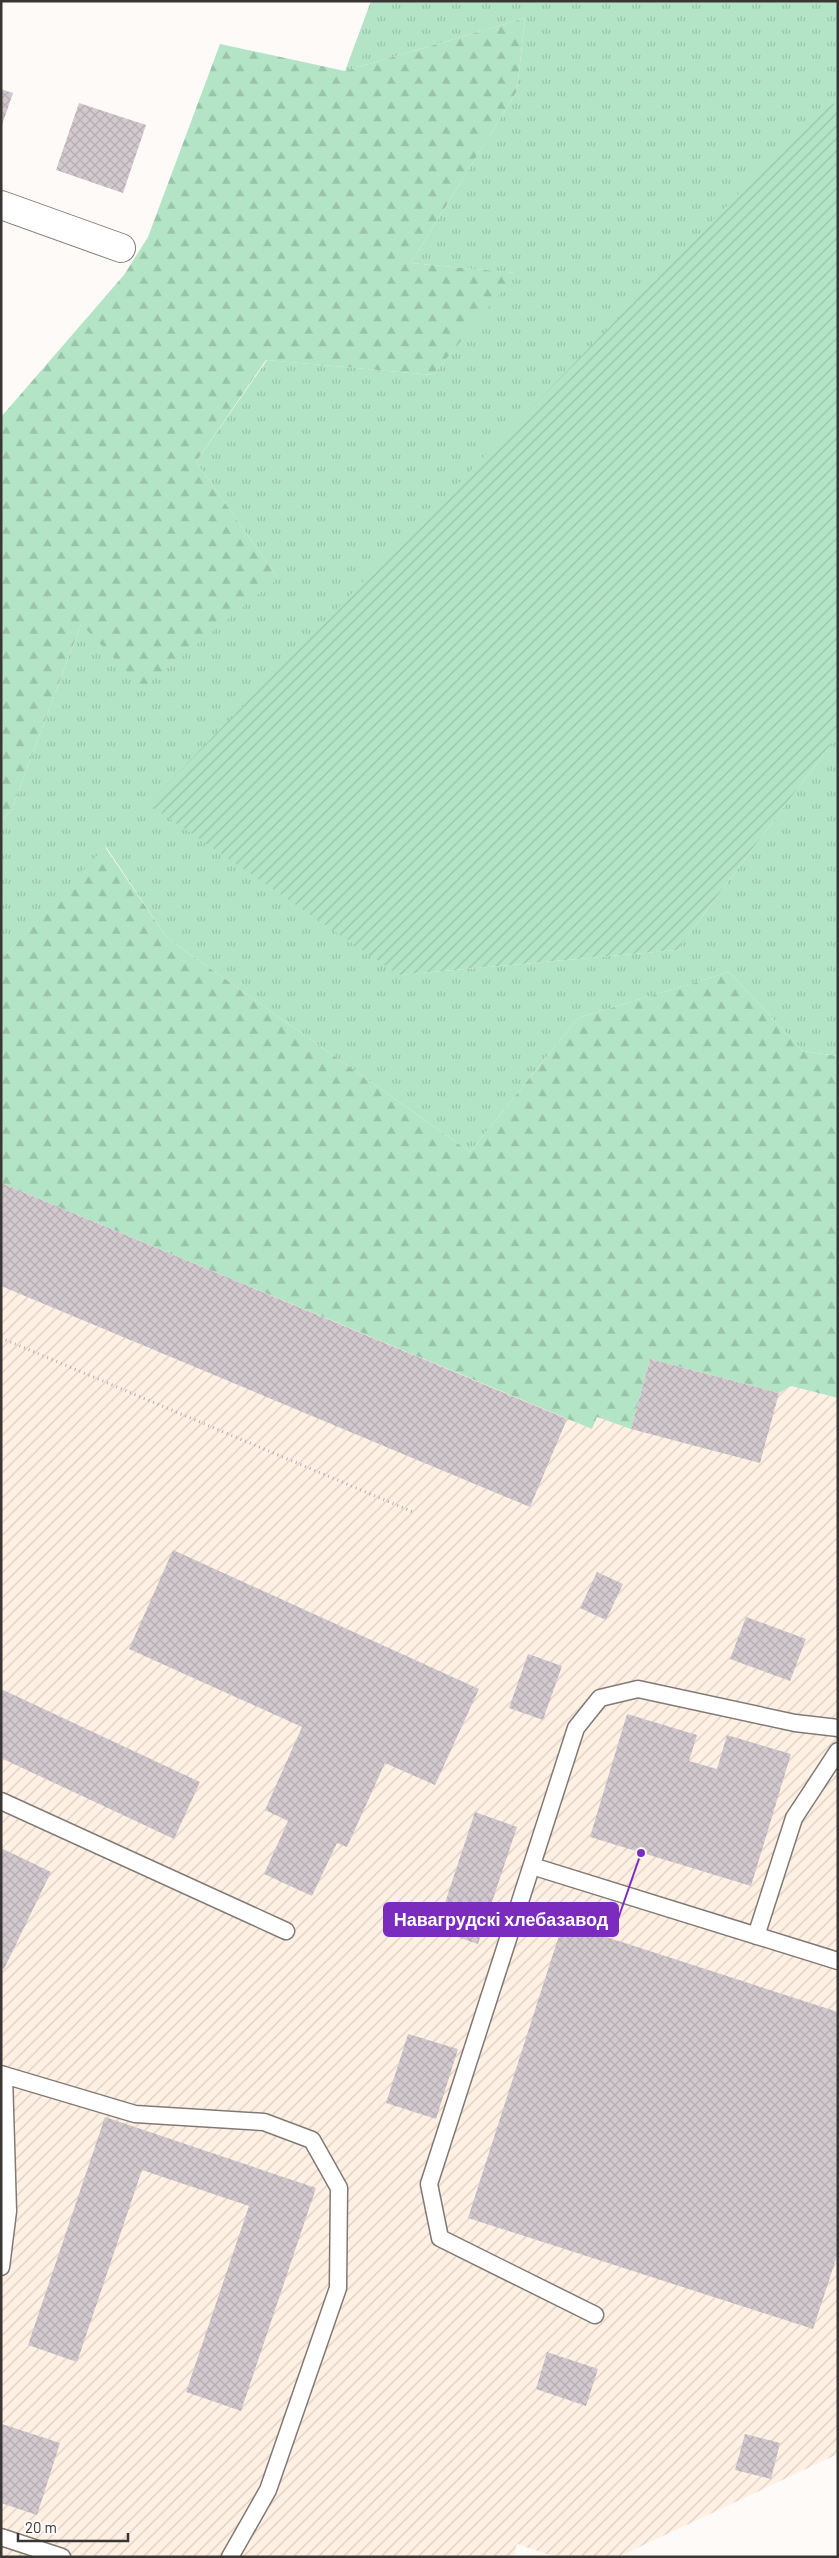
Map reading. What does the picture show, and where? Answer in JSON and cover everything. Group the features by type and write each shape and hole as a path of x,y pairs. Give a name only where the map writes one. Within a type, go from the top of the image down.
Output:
{"street":[{"path":"1,205 121,248"}],"lane":[{"path":"595,2316 440,2238 429,2184 576,1728 600,1698 638,1688 795,1723 838,1728"},
{"path":"756,1936 794,1818 838,1751"},
{"path":"1,1801 286,1931"},
{"path":"532,1866 838,1961"},
{"path":"1,2267 8,2211 3,2074 135,2114 264,2122 312,2140 338,2188 338,2288 268,2490 230,2557"},
{"path":"1,2537 62,2557"}],"path":[{"path":"1,1338 413,1512"}],"shaded area":[{"path":"1,1183 592,1429 597,1417 631,1428 650,1359 779,1393 791,1386 838,1398 838,2454 618,2557 555,2557 517,2544 513,2557 1,2557"}],"green space":[{"path":"371,1 838,1 838,107 829,101 399,975 677,950 838,735 838,1056 803,1051 729,972 578,1018 470,1152 167,938 106,847 1,960 1,822 12,809 81,624 278,578 196,462 267,360 433,375 516,273 411,263 517,91 525,18 345,71"},
{"path":"525,18 517,91 411,263 517,273 433,375 266,360 196,462 278,578 143,688 81,624 12,809 1,822 1,417 124,275 148,237 220,44 345,71"},
{"path":"829,100 838,107 838,735 677,950 399,975 148,804"},
{"path":"105,847 167,938 470,1152 578,1018 729,972 803,1051 838,1056 838,1398 791,1386 779,1393 650,1359 631,1429 597,1417 592,1429 1,1183 1,960"}],"building":[{"path":"1,89 13,93 2,125 1,125"},
{"path":"79,103 146,125 123,193 56,170"},
{"path":"1,1183 567,1419 530,1507 1,1286"},
{"path":"650,1359 779,1393 760,1463 631,1429"},
{"path":"173,1550 479,1689 435,1785 385,1763 347,1847 337,1843 312,1896 264,1874 288,1821 265,1810 302,1727 129,1649"},
{"path":"597,1572 623,1584 606,1620 580,1608"},
{"path":"746,1617 806,1639 790,1681 730,1659"},
{"path":"528,1654 562,1666 543,1720 509,1708"},
{"path":"1,1689 200,1782 174,1839 1,1758"},
{"path":"627,1714 697,1735 689,1761 717,1769 727,1735 791,1754 751,1886 590,1837"},
{"path":"475,1812 517,1827 478,1944 436,1930"},
{"path":"1,1848 51,1872 4,1969 1,1968"},
{"path":"563,1923 838,2012 838,2253 813,2329 468,2218"},
{"path":"408,2034 458,2049 436,2119 386,2103"},
{"path":"105,2117 316,2188 241,2411 186,2392 249,2206 142,2170 77,2362 28,2345"},
{"path":"547,2352 598,2369 586,2406 536,2389"},
{"path":"2,2424 60,2443 37,2515 1,2503"},
{"path":"745,2434 780,2443 771,2479 735,2470"}],"place":[{"name":"Навагрудскі хлебазавод","path":"641,1853"}]}
